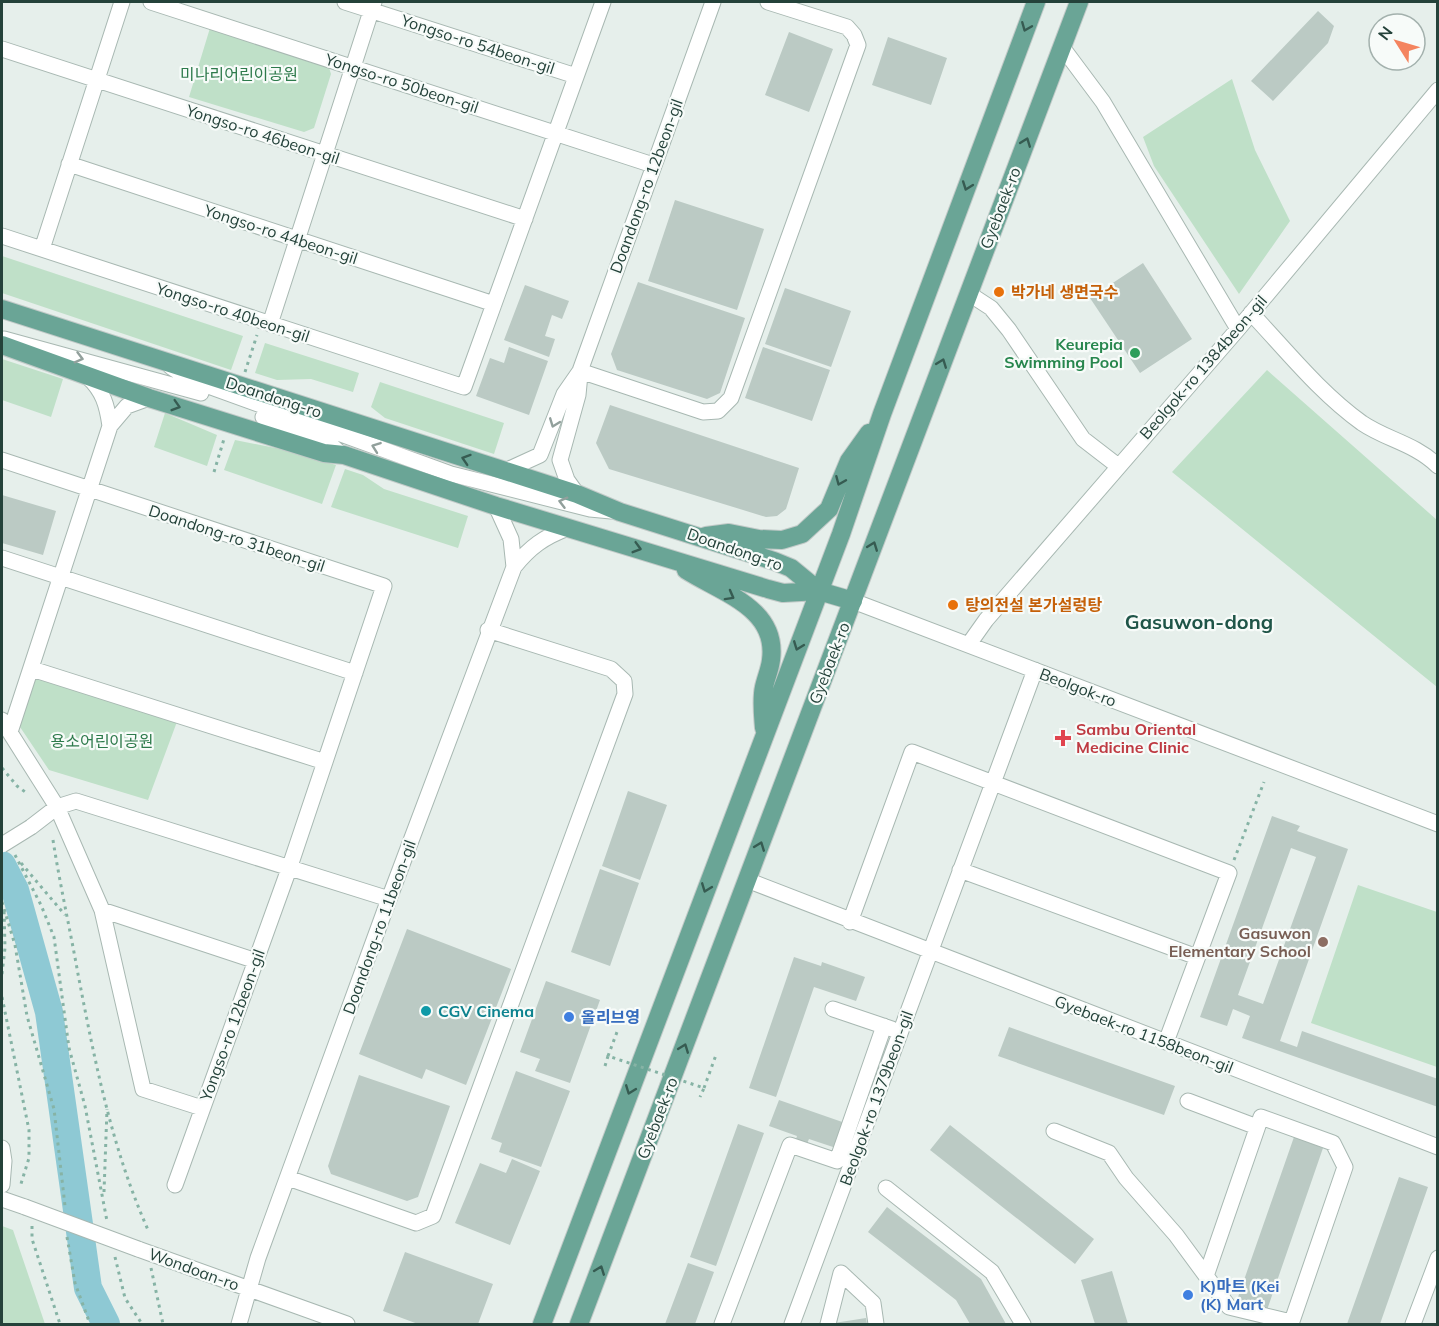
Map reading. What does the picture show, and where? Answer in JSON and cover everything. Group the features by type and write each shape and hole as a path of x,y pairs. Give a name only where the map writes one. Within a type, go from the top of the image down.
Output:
{"main road":[{"path":"542,1324 819,591 882,414 1036,2"},
{"name":"Gyebaek-ro","path":"579,1324 1079,2"},
{"name":"Doandong-ro","path":"2,309 577,494 620,512 774,561 792,568 819,591"},
{"name":"Doandong-ro","path":"2,345 149,398 324,453 341,454 567,528 783,593 819,591"},
{"path":"700,537 729,533 759,539 782,540 802,534 829,509 849,461 882,414"},
{"path":"661,555 746,604 762,618 771,638 771,660 763,689 764,735"},
{"path":"819,591 853,601"}],"street":[{"path":"42,249 122,2"},
{"name":"Yongso-ro 50beon-gil","path":"151,2 653,165"},
{"name":"Yongso-ro 54beon-gil","path":"345,2 373,6 576,76"},
{"path":"494,304 603,2"},
{"name":"Doandong-ro 12beon-gil","path":"580,370 713,2"},
{"path":"580,370 703,412 718,411 731,398 858,45 854,35 847,27 768,2"},
{"path":"270,324 373,6"},
{"path":"1062,47 1102,102 1238,328"},
{"name":"Yongso-ro 46beon-gil","path":"2,49 525,219"},
{"name":"Beolgok-ro 1384beon-gil","path":"969,644 1118,466 1251,313 1437,90"},
{"name":"Yongso-ro 44beon-gil","path":"69,164 494,304"},
{"name":"Yongso-ro 40beon-gil","path":"2,236 465,387 494,304"},
{"path":"968,292 991,308 1009,330 1083,439 1118,466"},
{"path":"1251,313 1338,405 1365,424 1423,451 1437,466"},
{"path":"2,339 119,369 210,396 329,443 341,454"},
{"path":"166,363 189,379 451,474 590,509 620,512"},
{"path":"505,471 540,455 564,394 580,370"},
{"path":"577,494 567,480 560,460 578,395 580,370"},
{"path":"88,377 99,387 105,398 110,426"},
{"path":"149,398 127,406 110,426 32,669 6,726 57,807 102,910 143,1089 202,1108"},
{"name":"Doandong-ro 31beon-gil","path":"2,460 384,586"},
{"path":"496,506 511,539 514,567"},
{"path":"514,567 530,547 549,535 567,528"},
{"path":"2,558 355,674"},
{"name":"Doandong-ro 11beon-gil","path":"249,1289 388,899 488,630 514,567"},
{"name":"Yongso-ro 12beon-gil","path":"175,1185 290,866 384,586"},
{"name":"Beolgok-ro","path":"853,601 1437,824"},
{"path":"288,1178 416,1223 433,1216 621,705 625,694 624,681 611,669 488,630"},
{"path":"32,669 325,762"},
{"name":"Beolgok-ro 1379beon-gil","path":"792,1324 1035,670"},
{"path":"850,922 912,752 993,782 1229,873 1166,1042"},
{"path":"6,846 57,807 76,801 290,866 388,899"},
{"path":"960,870 1197,957"},
{"name":"Gyebaek-ro 1158beon-gil","path":"747,880 850,922 1437,1147"},
{"path":"102,910 255,961"},
{"path":"833,1009 901,1032"},
{"path":"722,1324 790,1145 837,1161 884,1026"},
{"path":"1188,1101 1257,1127"},
{"path":"1054,1131 1109,1153 1126,1178 1176,1235 1206,1276 1229,1307 1291,1323 1345,1167 1333,1143 1261,1117 1206,1276"},
{"path":"2,1148 4,1161 2,1185"},
{"path":"886,1188 993,1272 1023,1324"},
{"name":"Wondoan-ro","path":"2,1199 346,1324"},
{"path":"1413,1324 1437,1258"},
{"path":"828,1324 841,1273 873,1303 876,1324"},
{"name":"Wondoan-ro","path":"239,1324 249,1289"}],"path":[{"path":"245,373 257,333"},
{"path":"214,472 226,434"},
{"path":"2,768 17,786 28,794"},
{"path":"1229,873 1264,782"},
{"path":"53,840 94,1063 130,1190 149,1232"},
{"path":"6,846 66,916"},
{"path":"16,857 41,905 54,937 69,1048 85,1106 108,1225"},
{"path":"2,974 5,948 3,904"},
{"path":"3,904 15,945 19,983 27,1016 54,1109 66,1217"},
{"path":"2,997 29,1130 29,1158 21,1187"},
{"path":"604,1066 617,1032"},
{"path":"700,1097 716,1055"},
{"path":"608,1056 704,1088"},
{"path":"104,1200 107,1106"},
{"path":"66,1226 75,1283 90,1324"},
{"path":"33,1228 32,1239 60,1324"},
{"path":"112,1246 125,1298 142,1324"},
{"path":"149,1270 163,1324"}],"green space":[{"name":"미나리어린이공원","path":"210,28 328,64 331,74 314,128 304,132 189,97"},
{"path":"1232,79 1255,150 1290,221 1239,294 1154,166 1143,137"},
{"path":"2,256 243,336 231,370 2,293"},
{"path":"265,343 359,373 353,392 311,379 277,380 255,373"},
{"path":"2,359 63,379 51,417 2,400"},
{"path":"1267,370 1437,520 1437,687 1172,472"},
{"path":"380,382 504,423 494,454 385,418 371,407"},
{"path":"165,413 217,435 207,466 154,447"},
{"path":"235,440 291,451 336,465 322,504 224,470"},
{"path":"345,469 363,475 384,489 468,516 458,548 331,507"},
{"name":"용소어린이공원","path":"34,676 178,719 148,800 49,770 20,727"},
{"path":"1358,885 1437,912 1437,1067 1311,1023"},
{"path":"2,1226 13,1230 45,1324 2,1324"}],"building":[{"path":"1318,11 1334,26 1328,43 1273,101 1251,81"},
{"path":"789,32 833,49 809,112 765,95"},
{"path":"888,37 947,58 931,105 872,85"},
{"path":"675,200 764,229 737,310 648,281"},
{"path":"1143,263 1192,339 1140,373 1090,298"},
{"path":"638,282 745,318 720,393 707,399 617,370 611,354"},
{"path":"525,285 569,301 562,319 552,315 545,336 555,339 549,357 504,340"},
{"path":"785,288 851,311 831,367 765,344"},
{"path":"509,347 548,361 529,415 476,396 490,358 504,363"},
{"path":"763,347 830,370 812,421 745,398"},
{"path":"610,405 799,468 786,509 777,516 766,517 609,469 596,443"},
{"path":"2,495 56,511 43,555 2,543"},
{"path":"628,791 667,805 640,880 602,866"},
{"path":"1272,816 1300,826 1297,831 1348,849 1280,1041 1297,1047 1302,1031 1438,1079 1438,1107 1242,1038 1250,1016 1233,1009 1227,1026 1200,1017","holes":["1291,848 1316,857 1263,1004 1238,995"]},
{"path":"600,869 639,883 610,966 571,952"},
{"path":"407,929 511,969 466,1085 426,1069 422,1079 359,1054"},
{"path":"794,957 821,966 822,962 865,977 856,1001 814,987 776,1097 749,1088"},
{"path":"546,981 600,1000 570,1083 535,1071 540,1059 520,1052"},
{"path":"1009,1027 1175,1086 1164,1115 998,1056"},
{"path":"516,1071 570,1091 541,1167 499,1152 502,1143 491,1139"},
{"path":"359,1075 450,1106 418,1197 407,1201 331,1174 328,1166"},
{"path":"779,1100 848,1124 839,1149 809,1139 806,1146 795,1142 797,1136 769,1126"},
{"path":"738,1124 764,1133 716,1266 690,1257"},
{"path":"950,1125 1094,1239 1075,1264 930,1150"},
{"path":"1294,1137 1323,1148 1267,1310 1237,1300"},
{"path":"512,1159 540,1171 510,1245 455,1223 480,1163 506,1173"},
{"path":"1399,1177 1428,1187 1380,1324 1347,1324"},
{"path":"887,1207 981,1279 1006,1324 970,1324 956,1300 868,1232"},
{"path":"405,1252 493,1284 478,1324 418,1324 383,1311"},
{"path":"688,1263 714,1272 695,1324 665,1324"},
{"path":"1112,1271 1128,1324 1095,1324 1081,1280"},
{"path":"866,1318 867,1324 834,1324 834,1323"}],"waterway":[{"path":"2,865 15,890 49,1012 88,1288 106,1324"}],"place":[{"name":"박가네 생면국수","path":"999,292"},
{"name":"Keurepia Swimming Pool","path":"1135,353"},
{"name":"탕의전설 본가설렁탕","path":"953,605"},
{"name":"Sambu Oriental Medicine Clinic","path":"1063,738"},
{"name":"Gasuwon Elementary School","path":"1323,942"},
{"name":"CGV Cinema","path":"426,1011"},
{"name":"올리브영","path":"569,1017"},
{"name":"K)마트 (Kei (K) Mart","path":"1188,1295"}],"district":[{"name":"Gasuwon-dong","path":"1199,621"}]}
